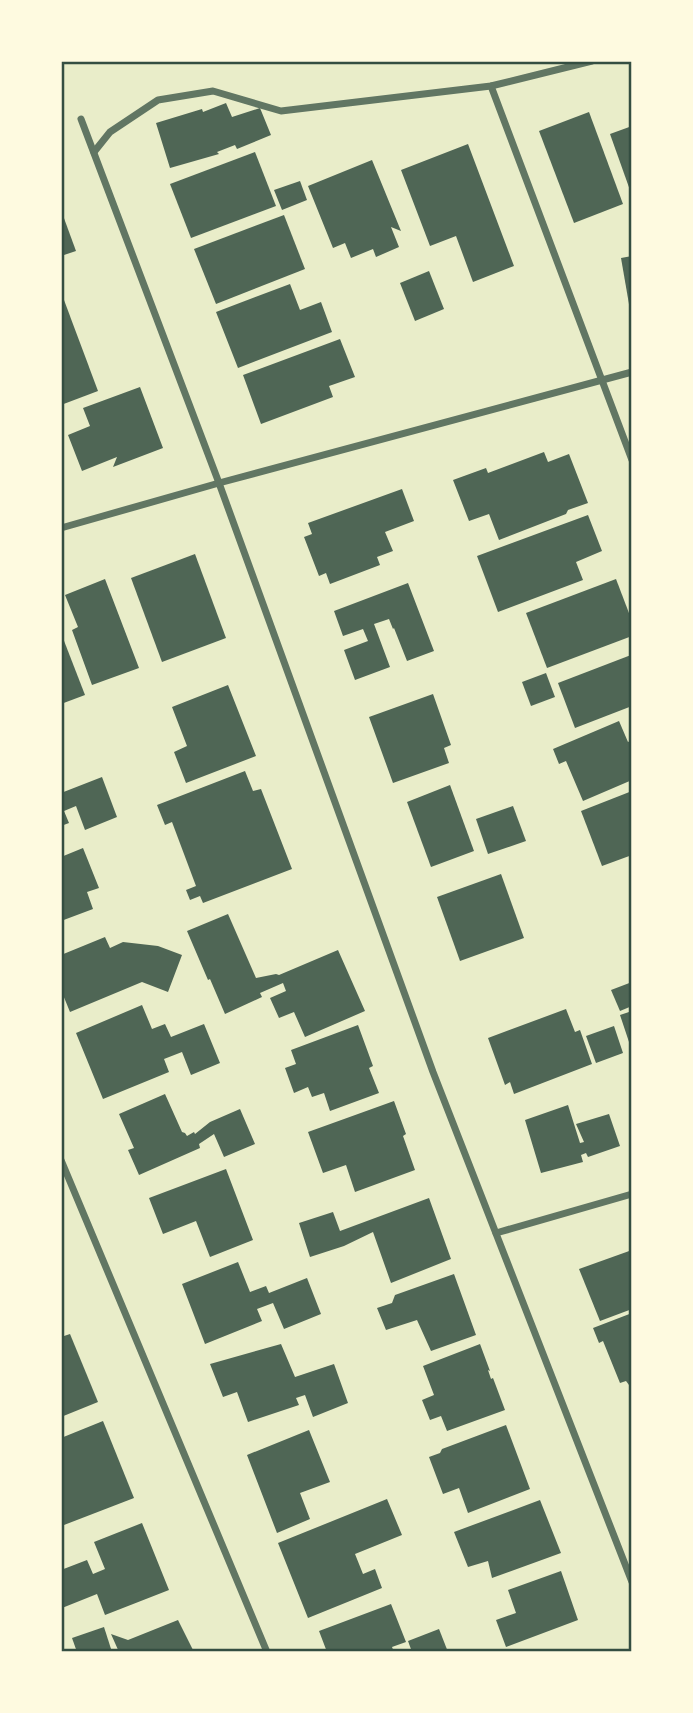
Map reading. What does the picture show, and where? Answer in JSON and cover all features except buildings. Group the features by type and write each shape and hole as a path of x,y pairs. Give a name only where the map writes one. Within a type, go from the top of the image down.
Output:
{"street":[{"path":"94,152 110,132 158,100 213,91 281,111 491,86 592,61"},
{"path":"491,86 632,460"},
{"path":"81,119 219,483 433,1072 632,1582"},
{"path":"61,528 632,372"},
{"path":"61,1160 267,1652"},
{"path":"496,1233 632,1194"}]}
